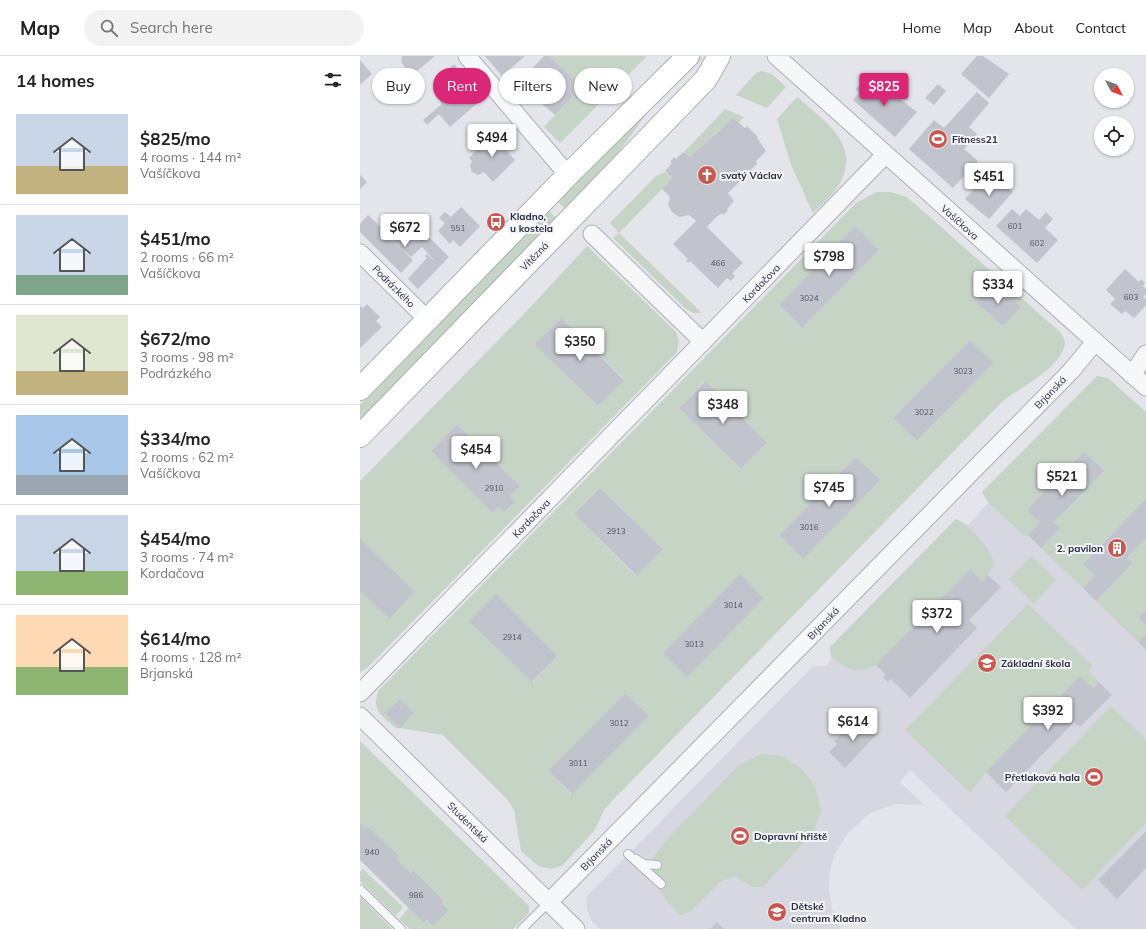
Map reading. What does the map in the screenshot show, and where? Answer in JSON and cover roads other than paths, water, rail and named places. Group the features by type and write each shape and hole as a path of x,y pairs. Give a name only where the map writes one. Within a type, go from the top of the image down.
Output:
{"main road":[{"path":"360,389 568,175 688,56"},
{"name":"Vítězná","path":"360,436 706,79 719,56"}],"street":[{"path":"467,56 568,175"},
{"name":"Vašíčkova","path":"776,56 1146,388"},
{"name":"Kordačova","path":"360,693 885,155"},
{"path":"592,234 703,342"},
{"name":"Podrázkého","path":"360,253 428,320"},
{"name":"Brjanská","path":"549,902 1071,371 1095,342"},
{"path":"1132,375 1146,354"},
{"name":"Studentská","path":"360,716 576,929"}],"lane":[{"path":"657,865 644,864 628,854 650,876 661,884"},
{"path":"360,889 401,929"},
{"path":"522,929 549,902"}],"place":[{"name":"Fitness21","path":"938,139"},
{"name":"svatý Václav","path":"707,175"},
{"name":"Kladno, u kostela","path":"496,222"},
{"name":"2. pavilon","path":"1117,548"},
{"name":"Základní škola","path":"987,663"},
{"name":"Přetlaková hala","path":"1094,777"},
{"name":"Dopravní hřiště","path":"740,836"},
{"name":"Dětské centrum Kladno","path":"777,912"}]}
